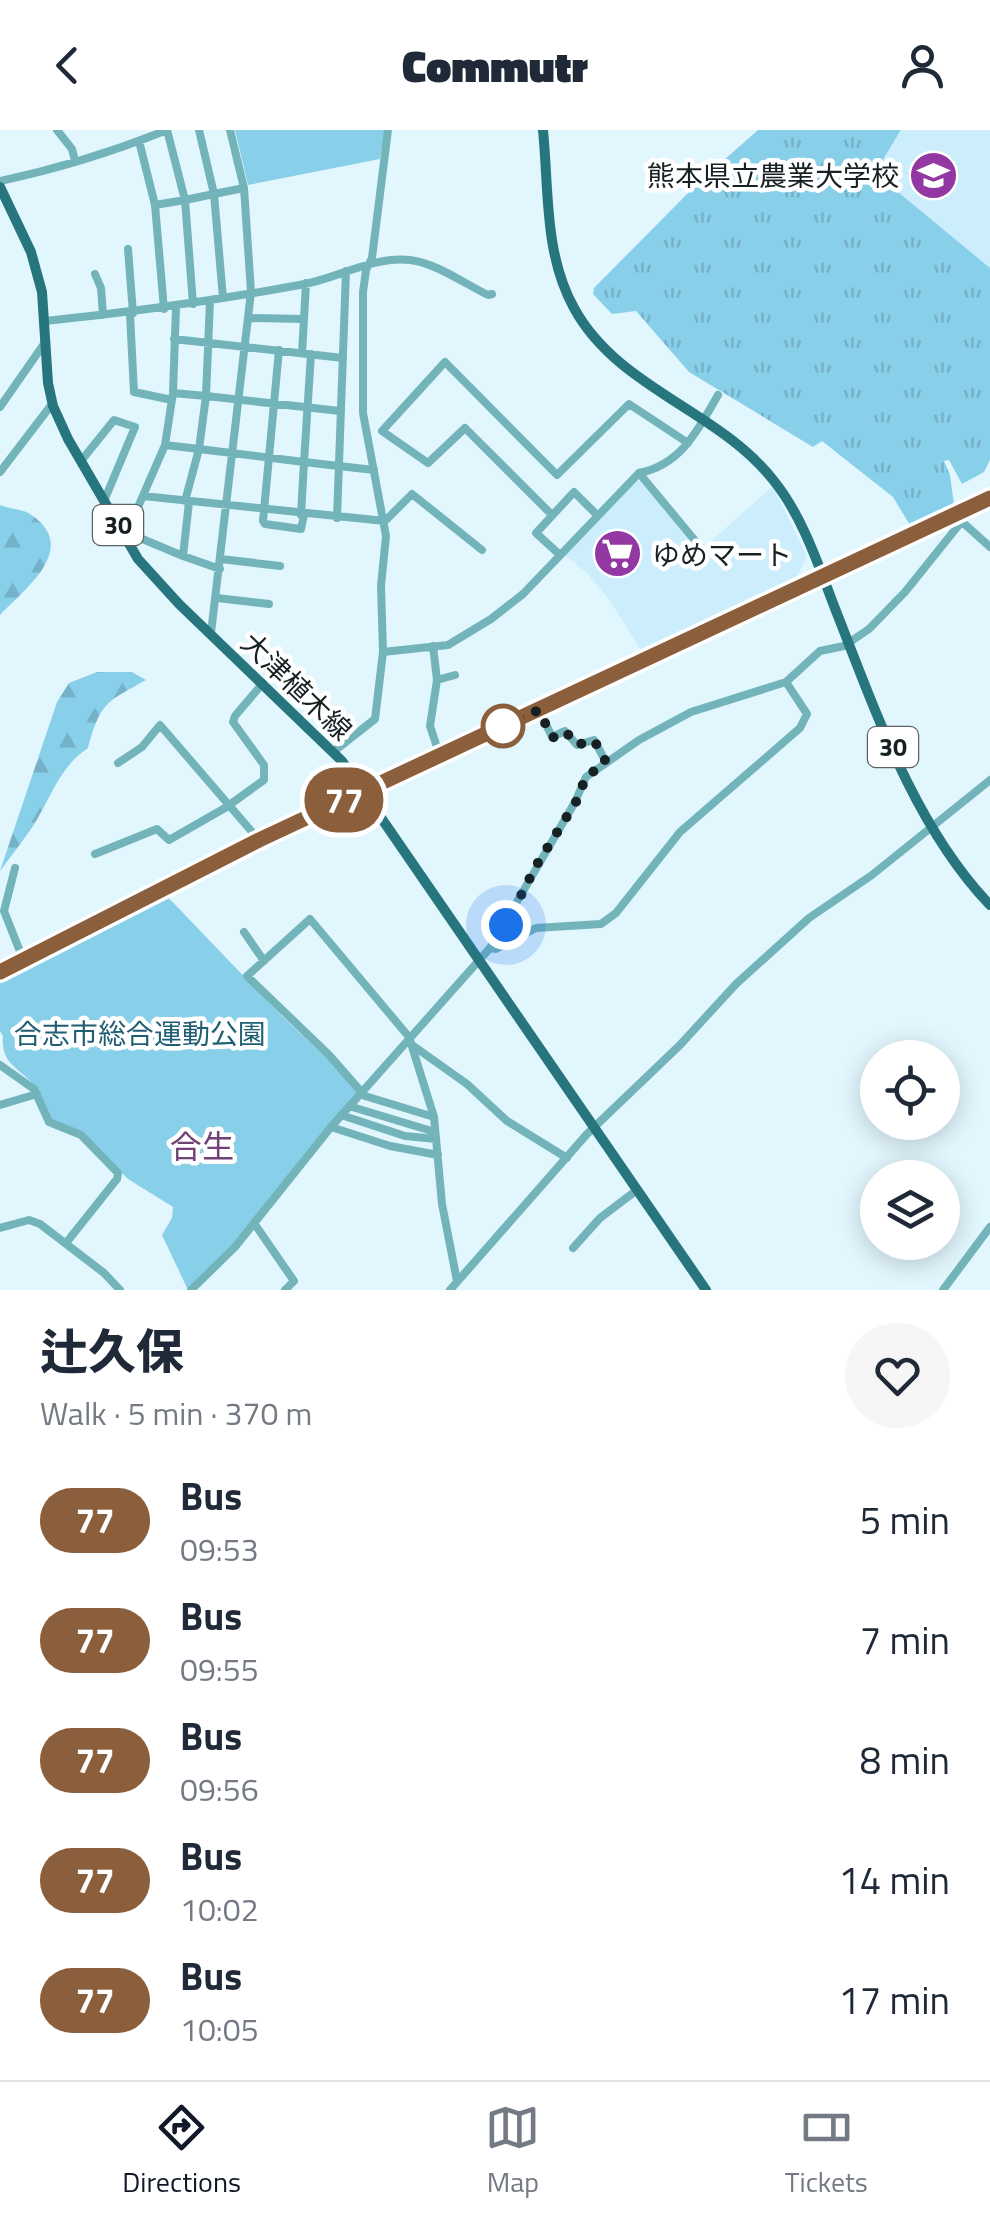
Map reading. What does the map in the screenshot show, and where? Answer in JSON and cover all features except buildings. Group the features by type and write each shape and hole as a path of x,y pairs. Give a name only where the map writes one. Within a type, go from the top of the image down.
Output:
{"highway":[{"path":"0,972 259,840 822,575 958,518 990,498"}],"main road":[{"name":"30","path":"543,130 553,252 574,310 614,359 748,454 776,484 792,508 822,575 914,797 964,875 990,905"},
{"name":"大津植木線","path":"1,190 31,252 42,292 52,404 81,461 150,575 334,752 706,1290"}],"street":[{"path":"57,130 72,149 75,161"},
{"path":"1,190 167,130 184,200 192,304"},
{"path":"199,130 214,194 223,298"},
{"path":"211,634 252,292 244,188 230,130"},
{"path":"334,752 375,719 383,652 385,521 364,413 363,292 372,258 388,130"},
{"path":"139,141 155,205 164,309"},
{"path":"155,205 244,188"},
{"path":"128,249 134,392 340,411"},
{"path":"45,321 176,308 306,284 368,264 411,260 492,294"},
{"path":"337,518 346,272"},
{"path":"95,274 101,288 103,315"},
{"path":"280,350 265,524 301,529 308,408 306,284"},
{"path":"183,556 187,502 206,396 210,300"},
{"path":"176,308 173,397 165,445 126,535 220,569"},
{"path":"249,318 304,319"},
{"path":"174,339 343,358"},
{"path":"0,407 46,341"},
{"path":"552,514 466,428 428,463 382,431 445,362 557,475 629,404 688,443"},
{"path":"383,652 457,642 512,605 639,473 669,462 688,443 718,395"},
{"path":"0,472 52,404"},
{"path":"81,461 114,420 135,428 104,501"},
{"path":"165,445 374,470"},
{"path":"639,473 702,549"},
{"path":"560,554 536,533 552,514 574,492 596,514"},
{"path":"144,496 385,521 412,494 482,550"},
{"path":"192,1290 236,1247 340,1115 490,948 576,802 586,777 676,718 786,682 820,651 849,643 869,629 905,592 958,518 990,546"},
{"path":"221,559 280,566"},
{"path":"217,598 269,604"},
{"path":"433,646 437,680 430,726 440,756"},
{"path":"437,680 456,675"},
{"path":"490,948 496,949 536,928 580,928 601,924 616,913 680,832 800,728 808,714 786,682"},
{"path":"95,854 157,828 169,840 230,805 266,776 264,765 234,722 263,683"},
{"path":"539,710 552,738 565,731 577,745 594,740 606,762"},
{"path":"118,763 142,747 156,725 160,725 259,840"},
{"path":"450,1290 594,1127 792,932 872,875 990,780"},
{"path":"15,868 4,910 23,959"},
{"path":"434,1117 365,1096 247,976 310,919 410,1041 507,1120 567,1158"},
{"path":"246,931 266,959"},
{"path":"410,1041 434,1117 442,1204 457,1281"},
{"path":"0,1065 26,1080 49,1122 80,1135 118,1173 66,1243"},
{"path":"0,1105 37,1094"},
{"path":"349,1106 436,1136"},
{"path":"340,1115 405,1136 436,1136"},
{"path":"330,1127 390,1146 438,1154"},
{"path":"573,1248 600,1218 637,1190"},
{"path":"0,1228 30,1220 66,1243 120,1290"},
{"path":"254,1223 294,1281 285,1290"},
{"path":"943,1290 990,1228"},
{"path":"953,1277 958,1290"}],"shaded area":[{"name":"熊本県立農業大学校","path":"902,130 990,130 990,268 875,173"},
{"path":"635,481 642,481 701,550 773,486 807,557 797,576 643,653 610,601 587,573 565,555"}],"green space":[{"path":"235,130 385,130 380,159 248,185"},
{"path":"758,130 901,130 875,173 990,268 990,460 984,472 962,484 949,460 944,461 954,505 910,525 893,497 822,441 813,447 689,372 636,311 612,314 593,294 594,288 697,184"},
{"path":"0,505 30,514 45,527 50,541 43,568 0,615"},
{"path":"97,672 132,672 146,680 106,705 88,748 63,774 33,826 0,871 57,702 69,683"},
{"name":"合志市総合運動公園","path":"163,892 282,1016 359,1089 233,1245 188,1290 162,1235 172,1218 173,1207 128,1179 82,1133 50,1121 38,1091 5,1055 0,1031 0,978"}],"bus line":[{"name":"77","path":"0,972 259,840 990,498"}],"place":[{"name":"熊本県立農業大学校","path":"934,175"},
{"name":"ゆめマート","path":"617,554"}],"district":[{"name":"合生","path":"202,1146"}],"route":[{"path":"503,726 539,710 552,738 565,731 577,745 590,738 606,762 586,777 576,802 536,866 506,925"}]}
